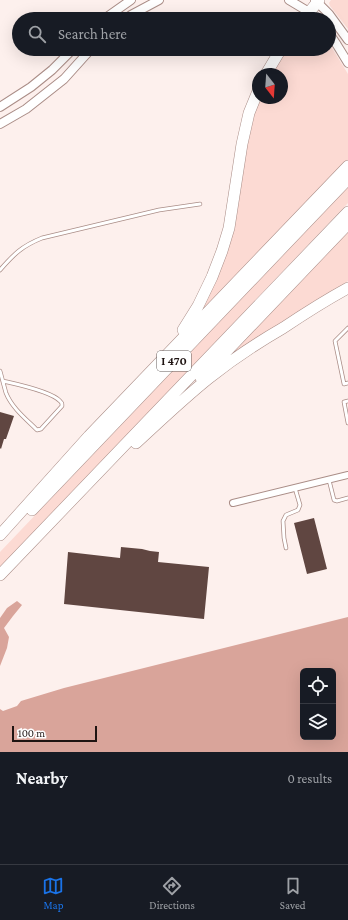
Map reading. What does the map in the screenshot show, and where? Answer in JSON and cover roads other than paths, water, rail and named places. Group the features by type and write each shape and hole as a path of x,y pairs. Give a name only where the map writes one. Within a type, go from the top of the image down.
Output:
{"highway":[{"path":"312,12 317,1"},
{"path":"270,68 277,56"},
{"path":"162,358 198,306 212,277 222,251 229,228 242,144 248,113 252,104"},
{"path":"0,536 88,436 348,166"},
{"name":"I 470","path":"0,542 348,179"},
{"name":"I 470","path":"0,575 348,212"},
{"path":"153,427 348,224"},
{"path":"37,537 153,427 209,378 252,347 348,288"}],"street":[{"path":"114,12 131,0"},
{"path":"136,12 158,0"},
{"path":"288,0 303,12"},
{"path":"317,1 327,12"},
{"path":"336,24 348,40"},
{"path":"336,44 348,63"},
{"path":"0,107 32,87 66,56"},
{"path":"0,124 26,109 64,79 85,56"},
{"path":"233,503 348,475"}],"lane":[{"path":"0,270 14,254 29,243 42,238 159,210 200,204"},
{"path":"348,328 335,341 344,384 348,383"},
{"path":"0,371 6,394 20,413 37,430 41,429 62,406 60,400 46,393 3,381"},
{"path":"348,401 344,402 348,423"},
{"path":"329,480 334,500 337,501 348,498"},
{"path":"286,548 283,521 286,515 298,510 300,505 295,488"}]}
